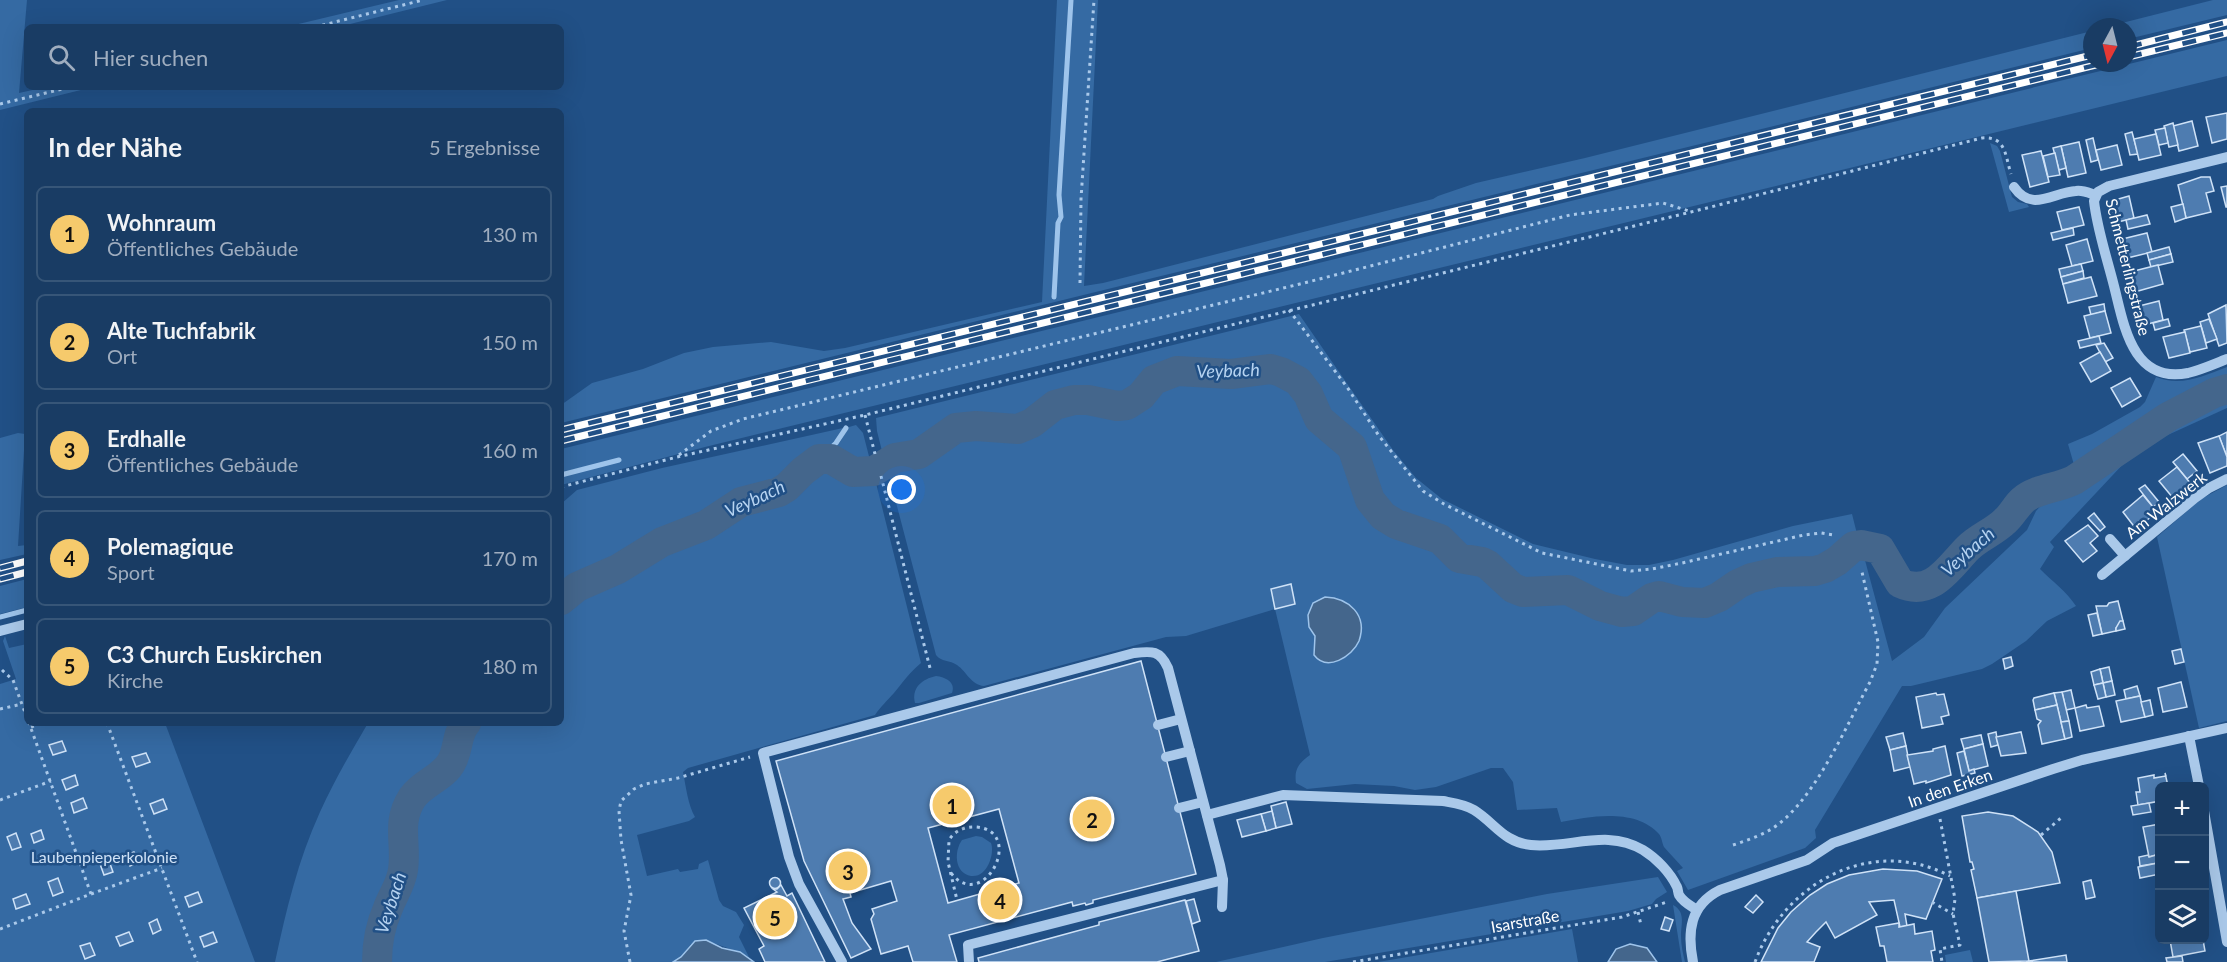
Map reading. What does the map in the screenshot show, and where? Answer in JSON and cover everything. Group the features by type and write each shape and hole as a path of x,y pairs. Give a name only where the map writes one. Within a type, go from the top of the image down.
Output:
{"street":[{"name":"Schmetterlingstraße","path":"2227,157 2109,186 2095,195 2094,208 2127,336 2138,357 2154,369 2176,374 2190,373 2227,359"},
{"name":"Schmetterlingstraße","path":"2014,187 2022,196 2032,200 2075,190 2095,195"},
{"name":"Am Walzwerk","path":"2102,575 2195,498 2227,479"},
{"name":"Am Walzwerk","path":"2110,539 2125,556"},
{"path":"0,631 24,625"},
{"path":"842,962 799,885 763,753 1134,653 1147,652 1157,654 1164,659 1223,880 1222,907"},
{"path":"1158,725 1181,719"},
{"name":"In den Erken","path":"1697,910 1707,898 1720,890 1807,860 1833,843 2082,760 2227,728"},
{"path":"2189,736 2198,782"},
{"path":"1166,757 1190,751"},
{"path":"1207,815 1283,795 1443,801 1461,804 1482,816 1508,839 1519,843 1545,845 1602,839 1616,840 1649,854 1665,869 1680,896 1697,910 1689,936 1693,962"},
{"path":"1179,808 1203,802"},
{"path":"2209,835 2227,942"},
{"path":"969,962 968,945 1223,880"}],"path":[{"path":"327,24 423,0"},
{"path":"1080,283 1082,200 1094,0"},
{"path":"0,104 58,90"},
{"path":"564,486 677,457 865,415 1982,138 1993,138 2001,144 2014,187"},
{"path":"677,457 711,431 743,419 1300,284 1570,214 1663,203 1691,212"},
{"path":"1289,310 1347,387 1379,436 1423,491 1444,504 1542,553 1631,571 1672,565 1804,535 1821,533 1834,535"},
{"path":"865,415 875,454"},
{"path":"881,476 930,668"},
{"path":"1733,845 1769,830 1793,812 1810,792 1870,682 1877,664 1878,642 1862,572"},
{"path":"2,670 13,680 24,709"},
{"path":"0,709 22,704"},
{"path":"30,726 91,894"},
{"path":"108,726 197,962"},
{"path":"630,962 624,931 631,895 621,840 619,811 621,801 634,789 645,784 678,778 763,753"},
{"path":"0,800 51,781"},
{"path":"1939,808 1955,898 1953,914 1960,945 1940,949 1942,962"},
{"path":"2041,835 2061,818"},
{"path":"951,873 955,878 968,883 984,880 992,873 997,866 999,856 996,839 992,833 973,826 966,827 952,835 948,846 951,873 957,900"},
{"path":"1755,962 1764,938 1783,911 1807,890 1833,874 1860,865 1896,862 1928,867 1950,876"},
{"path":"0,929 162,868"},
{"name":"Isarstraße","path":"1353,962 1638,912 1671,901"},
{"path":"1932,902 1953,914"},
{"path":"1638,912 1641,925"}],"green space":[{"path":"0,0 27,0 19,93 32,90 81,90 0,110"},
{"path":"399,0 447,0 350,24 299,24"},
{"path":"1057,0 1098,0 1084,286 1433,199 1476,183 1585,158 2083,33 2083,50 564,422 564,403 592,383 643,369 684,353 713,347 771,342 824,351 1042,302"},
{"path":"2213,0 2227,0 2227,15 2137,37 2137,19"},
{"path":"2227,40 2227,76 705,447 564,484 564,448 2097,72 2137,72 2137,62"},
{"path":"1990,143 1997,146 2000,151 2012,197 2029,207 2009,212"},
{"path":"1299,314 1393,450 1416,478 1442,499 1533,544 1627,565 1649,565 1793,526 1852,514 1858,538 1820,562 1753,570 1739,576 1716,594 1699,599 1657,590 1646,593 1627,604 1620,604 1605,601 1566,582 1532,585 1521,583 1490,562 1478,557 1474,550 1462,553 1438,532 1403,520 1375,500 1367,485 1362,454 1357,443 1323,415 1308,382 1299,370 1284,363 1275,362 1229,368 1183,364 1169,366 1157,371 1134,393 1123,398 1087,393 1065,394 1030,417 1016,422 962,420 948,426 918,447 884,459 876,418"},
{"path":"2227,367 2227,408 2159,439 2126,461 2050,542 2054,547 2040,569 2064,591 2076,606 2047,621 2026,641 1982,669 1911,686 1902,686 1815,830 1816,838 1805,848 1688,890 1677,871 1683,868 1664,847 1659,834 1649,826 1638,820 1613,816 1561,822 1557,808 1517,810 1513,782 1503,768 1491,768 1436,787 1415,790 1394,786 1355,784 1307,789 1296,783 1298,767 1310,755 1275,609 1186,636 1166,637 984,686 972,681 957,665 940,659 936,655 887,468 898,462 922,456 954,433 963,430 1020,432 1032,428 1053,412 1072,404 1115,411 1124,410 1138,403 1159,382 1179,373 1230,377 1264,372 1276,374 1303,398 1313,418 1320,426 1346,446 1373,512 1390,526 1434,539 1454,559 1474,570 1491,574 1504,588 1523,599 1564,597 1610,617 1623,620 1637,617 1654,601 1695,609 1709,608 1723,604 1762,582 1786,578 1810,578 1830,573 1840,567 1852,553 1862,549 1892,661 1924,637 1945,608 2027,530 2036,511 2046,500 2070,493 2079,482 2068,444 2092,434 2140,407 2145,402 2156,377 2183,381","holes":["1290,584 1295,604 1276,609 1271,590"]},
{"path":"856,425 863,433 872,468 859,469 828,454 840,442 849,427"},
{"path":"843,428 836,441 803,464 776,489 740,497 696,525 655,541 608,570 575,583 564,591 564,501 577,490 662,468"},
{"path":"18,433 24,434 18,546 24,545 24,555 0,560 0,438"},
{"path":"822,463 854,476 874,475 921,663 875,715 688,768 683,772 695,817 689,821 637,835 647,876 678,869 680,872 698,869 699,864 708,860 719,900 723,906 736,912 744,925 739,937 749,957 714,943 706,943 691,944 681,957 673,962 384,962 388,926 405,889 410,869 409,832 412,815 420,800 455,767 463,736 469,726 564,726 564,603 581,590 616,574 655,549 707,528 751,502 786,492 808,471"},
{"path":"2227,485 2227,721 2199,728 2157,537 2201,499"},
{"path":"24,580 24,608 0,614 0,586"},
{"name":"Laubenpieperkolonie","path":"5,636 9,648 24,645 24,726 166,726 255,962 0,962 0,684 16,679 3,641"},
{"path":"936,676 951,683 952,693 915,703 915,693 919,685 926,679"},
{"path":"366,726 458,726 443,764 420,778 401,804 394,831 396,872 377,910 369,962 275,962 293,886 305,849 325,800"},
{"path":"976,836 991,843 992,853 985,869 977,876 971,876 961,871 957,855 962,840"},
{"path":"1658,877 1667,892 1652,904 1628,911 1325,962 1216,962 1323,938 1547,894"},
{"path":"1673,905 1681,915 1681,943 1685,962 1682,962"},
{"path":"1572,929 1578,962 1378,962"},
{"path":"1970,950 1973,962 1946,962 1945,955"}],"shaded area":[{"path":"1325,597 1334,598 1349,605 1359,616 1361,623 1361,632 1356,647 1345,657 1332,662 1319,660 1314,655 1315,636 1309,627 1308,615 1313,603"},
{"path":"706,940 722,948 740,952 754,962 673,962 681,957 695,941"},
{"path":"1630,944 1647,948 1657,962 1608,962 1616,949"}],"building":[{"path":"2227,113 2227,139 2212,143 2206,117"},
{"path":"2192,121 2198,146 2179,151 2173,126"},
{"path":"2173,123 2178,145 2169,147 2164,126"},
{"path":"2165,128 2168,143 2159,145 2155,130"},
{"path":"2132,132 2138,154 2130,155 2125,134"},
{"path":"2156,134 2161,155 2139,160 2134,139"},
{"path":"2093,138 2098,160 2091,162 2086,140"},
{"path":"2079,142 2086,173 2068,177 2061,146"},
{"path":"2117,145 2122,165 2101,170 2096,150"},
{"path":"2061,146 2066,168 2059,170 2053,148"},
{"path":"2041,151 2049,182 2030,187 2022,155"},
{"path":"2055,153 2060,175 2048,177 2043,156"},
{"path":"2201,177 2210,177 2214,191 2206,193 2211,212 2186,218 2178,185"},
{"path":"2227,186 2227,207 2226,207 2221,187"},
{"path":"2129,196 2134,218 2114,223 2108,202"},
{"path":"2183,204 2186,218 2175,222 2171,207"},
{"path":"2079,207 2084,225 2062,230 2057,212"},
{"path":"2147,215 2150,224 2128,229 2126,220"},
{"path":"2073,228 2074,235 2053,240 2051,233"},
{"path":"2147,233 2152,252 2123,259 2118,240"},
{"path":"2087,239 2093,261 2072,266 2066,245"},
{"path":"2169,247 2171,254 2149,260 2147,253"},
{"path":"2171,254 2173,262 2151,267 2149,260"},
{"path":"2081,264 2083,271 2061,277 2059,269"},
{"path":"2158,265 2163,284 2131,293 2126,273"},
{"path":"2083,271 2084,278 2063,284 2061,277"},
{"path":"2091,277 2097,296 2068,303 2063,284"},
{"path":"2159,301 2163,320 2140,326 2135,307"},
{"path":"2104,304 2105,311 2091,315 2089,307"},
{"path":"2226,305 2227,343 2219,346 2208,314"},
{"path":"2105,311 2111,333 2090,338 2084,316"},
{"path":"2168,319 2170,326 2155,330 2153,323"},
{"path":"2209,319 2217,339 2206,343 2200,322"},
{"path":"2201,326 2207,348 2190,352 2184,330"},
{"path":"2185,332 2190,353 2169,358 2163,337"},
{"path":"2099,336 2101,343 2080,348 2078,341"},
{"path":"2104,343 2113,358 2105,362 2096,345"},
{"path":"2100,352 2111,371 2091,382 2080,363"},
{"path":"2130,378 2141,396 2122,407 2111,388"},
{"path":"2227,432 2227,457 2219,436"},
{"path":"2219,436 2227,457 2227,466 2210,473 2198,443"},
{"path":"2183,454 2197,471 2187,479 2173,462"},
{"path":"2177,467 2191,484 2173,498 2159,481"},
{"path":"2145,485 2159,502 2153,507 2139,489"},
{"path":"2143,495 2157,512 2136,529 2123,512"},
{"path":"2094,513 2105,527 2100,531 2088,518"},
{"path":"2088,525 2098,536 2090,543 2097,551 2083,562 2065,541"},
{"path":"1291,584 1295,604 1275,609 1271,589"},
{"path":"2118,601 2123,621 2116,631 2102,634 2096,606 2107,606 2109,603"},
{"path":"2097,613 2102,634 2093,636 2088,615"},
{"path":"2120,621 2123,621 2125,629 2116,631 2116,628"},
{"path":"2181,649 2184,662 2175,664 2172,651"},
{"path":"2011,657 2013,666 2005,669 2003,659"},
{"path":"1141,661 1196,874 1093,900 1093,903 1086,905 1085,903 1073,906 1072,902 949,935 957,962 913,962 908,946 881,954 871,919 874,914 872,909 897,901 891,881 850,893 851,897 843,899 852,923 871,949 851,958 804,861 776,761","holes":["999,809 1019,883 948,903 928,828"]},
{"path":"2109,667 2112,681 2103,683 2100,669"},
{"path":"2100,669 2103,683 2094,685 2091,672"},
{"path":"2112,681 2115,695 2106,697 2103,683"},
{"path":"2181,682 2187,707 2163,712 2158,688"},
{"path":"2103,683 2106,697 2098,699 2094,685"},
{"path":"2137,686 2140,696 2126,699 2124,690"},
{"path":"2071,690 2075,708 2066,710 2062,692"},
{"path":"2062,692 2069,721 2061,722 2054,693"},
{"path":"1936,693 1937,695 1944,694 1949,715 1941,717 1943,724 1922,728 1916,697"},
{"path":"2054,693 2057,705 2035,710 2034,698"},
{"path":"2140,696 2145,717 2121,722 2116,701"},
{"path":"2150,700 2153,715 2145,717 2141,702"},
{"path":"2057,705 2065,739 2042,744 2038,725 2041,721 2037,719 2035,710"},
{"path":"2086,705 2087,708 2099,706 2104,726 2080,731 2075,708"},
{"path":"2069,721 2072,737 2065,739 2061,722"},
{"path":"1996,732 1998,745 1991,747 1988,734"},
{"path":"2021,732 2026,753 2001,756 1996,737"},
{"path":"1903,733 1906,746 1890,750 1886,737"},
{"path":"1981,735 1983,744 1964,749 1961,739"},
{"path":"62,741 66,751 53,755 49,745"},
{"path":"1983,744 1988,766 1969,771 1964,749"},
{"path":"1906,746 1910,767 1894,771 1890,750"},
{"path":"1945,746 1951,775 1926,783 1926,781 1914,784 1907,755 1933,751 1933,749"},
{"path":"1964,751 1969,771 1974,769 1975,773 1962,776 1957,753"},
{"path":"146,753 150,762 136,767 132,757"},
{"path":"75,775 78,785 66,790 62,780"},
{"path":"2154,775 2154,778 2166,776 2167,782 2155,782 2155,802 2138,805 2136,792 2140,792 2138,778"},
{"path":"83,798 87,808 74,813 71,803"},
{"path":"163,799 167,809 154,814 150,804"},
{"path":"1286,802 1292,824 1276,828 1271,806"},
{"path":"2149,803 2151,812 2133,815 2131,806"},
{"path":"1272,811 1276,828 1266,831 1261,814"},
{"path":"1988,812 2013,816 2038,832 2052,852 2060,883 1977,898 1971,870 1974,869 1970,862 1962,816"},
{"path":"1261,814 1266,831 1242,837 1237,820"},
{"path":"2155,825 2155,855 2149,857 2143,827"},
{"path":"41,830 44,839 34,843 31,834"},
{"path":"16,833 21,847 12,850 7,837"},
{"path":"134,852 139,862 130,866 126,855"},
{"path":"2155,855 2155,864 2140,866 2139,857"},
{"path":"109,861 113,872 104,875 100,864"},
{"path":"2155,864 2155,875 2140,878 2138,867"},
{"path":"1883,869 1917,871 1942,879 1926,919 1905,914 1907,926 1900,927 1894,900 1869,902 1877,915 1835,938 1826,922 1816,932 1807,942 1820,947 1814,962 1761,962 1778,928 1791,912 1810,895 1827,884 1849,875"},
{"path":"775,877 781,883 775,889 769,883"},
{"path":"58,878 63,892 53,896 48,882"},
{"path":"2091,880 2095,897 2086,899 2083,882"},
{"path":"781,885 787,896 792,893 825,962 765,962 759,949 764,946 744,908 777,892 773,889"},
{"path":"2016,891 2029,961 1989,962 1977,898"},
{"path":"198,892 202,902 189,907 185,897"},
{"path":"26,894 30,904 16,909 13,899"},
{"path":"1756,895 1763,902 1753,913 1745,907"},
{"path":"1194,899 1200,921 1192,924 1186,901"},
{"path":"1185,900 1199,951 1157,962 979,962 978,958 1099,925 1099,922"},
{"path":"1665,917 1673,920 1669,931 1661,929"},
{"path":"157,919 161,930 153,934 149,923"},
{"path":"1899,923 1899,927 1914,924 1915,934 1932,931 1935,950 1931,951 1933,962 1887,962 1884,946 1880,946 1876,927"},
{"path":"129,932 133,941 120,946 116,937"},
{"path":"213,932 217,942 204,947 200,937"},
{"path":"90,943 95,955 85,959 80,946"},
{"path":"2171,944 2204,944 2205,951 2173,957"},
{"path":"2066,955 2067,962 2026,962 2029,961"},
{"path":"2182,956 2183,962 2167,962 2166,958"}],"waterway":[{"path":"1054,297 1058,223 1061,217 1059,195 1071,0"},
{"name":"Veybach","path":"564,598 577,587 618,569 662,542 706,525 741,502 779,492 819,459 831,459 853,472 874,471 895,458 919,454 956,428 976,426 1018,429 1032,423 1055,405 1074,400 1088,400 1117,406 1127,405 1141,396 1154,380 1177,371 1231,374 1271,369 1298,381 1308,394 1319,419 1352,447 1370,500 1383,516 1396,524 1440,539 1459,558 1488,565 1513,588 1523,592 1568,590 1600,606 1622,612 1633,611 1659,596 1682,602 1705,603 1751,578 1777,572 1815,571 1825,568 1854,546 1861,545 1880,549 1900,583 1911,587 1921,587 1939,578 1972,544 2005,521 2028,496 2074,480 2168,417 2214,393 2227,389"},
{"path":"819,459 836,443 846,428"},
{"path":"564,474 619,460"},
{"path":"0,617 24,611"},
{"name":"Veybach","path":"377,962 381,928 403,870 403,825 407,807 422,788 448,767 464,726"}],"railway":[{"path":"2137,45 2227,22"},
{"path":"2137,55 2227,33"},
{"path":"564,429 2083,57"},
{"path":"564,440 2083,68"},
{"path":"0,568 24,562"},
{"path":"0,579 24,573"}],"place":[{"name":"Wohnraum","path":"952,805"},
{"name":"Alte Tuchfabrik","path":"1092,819"},
{"name":"Erdhalle","path":"848,871"},
{"name":"Polemagique","path":"1000,900"},
{"name":"C3 Church Euskirchen","path":"775,917"}]}
